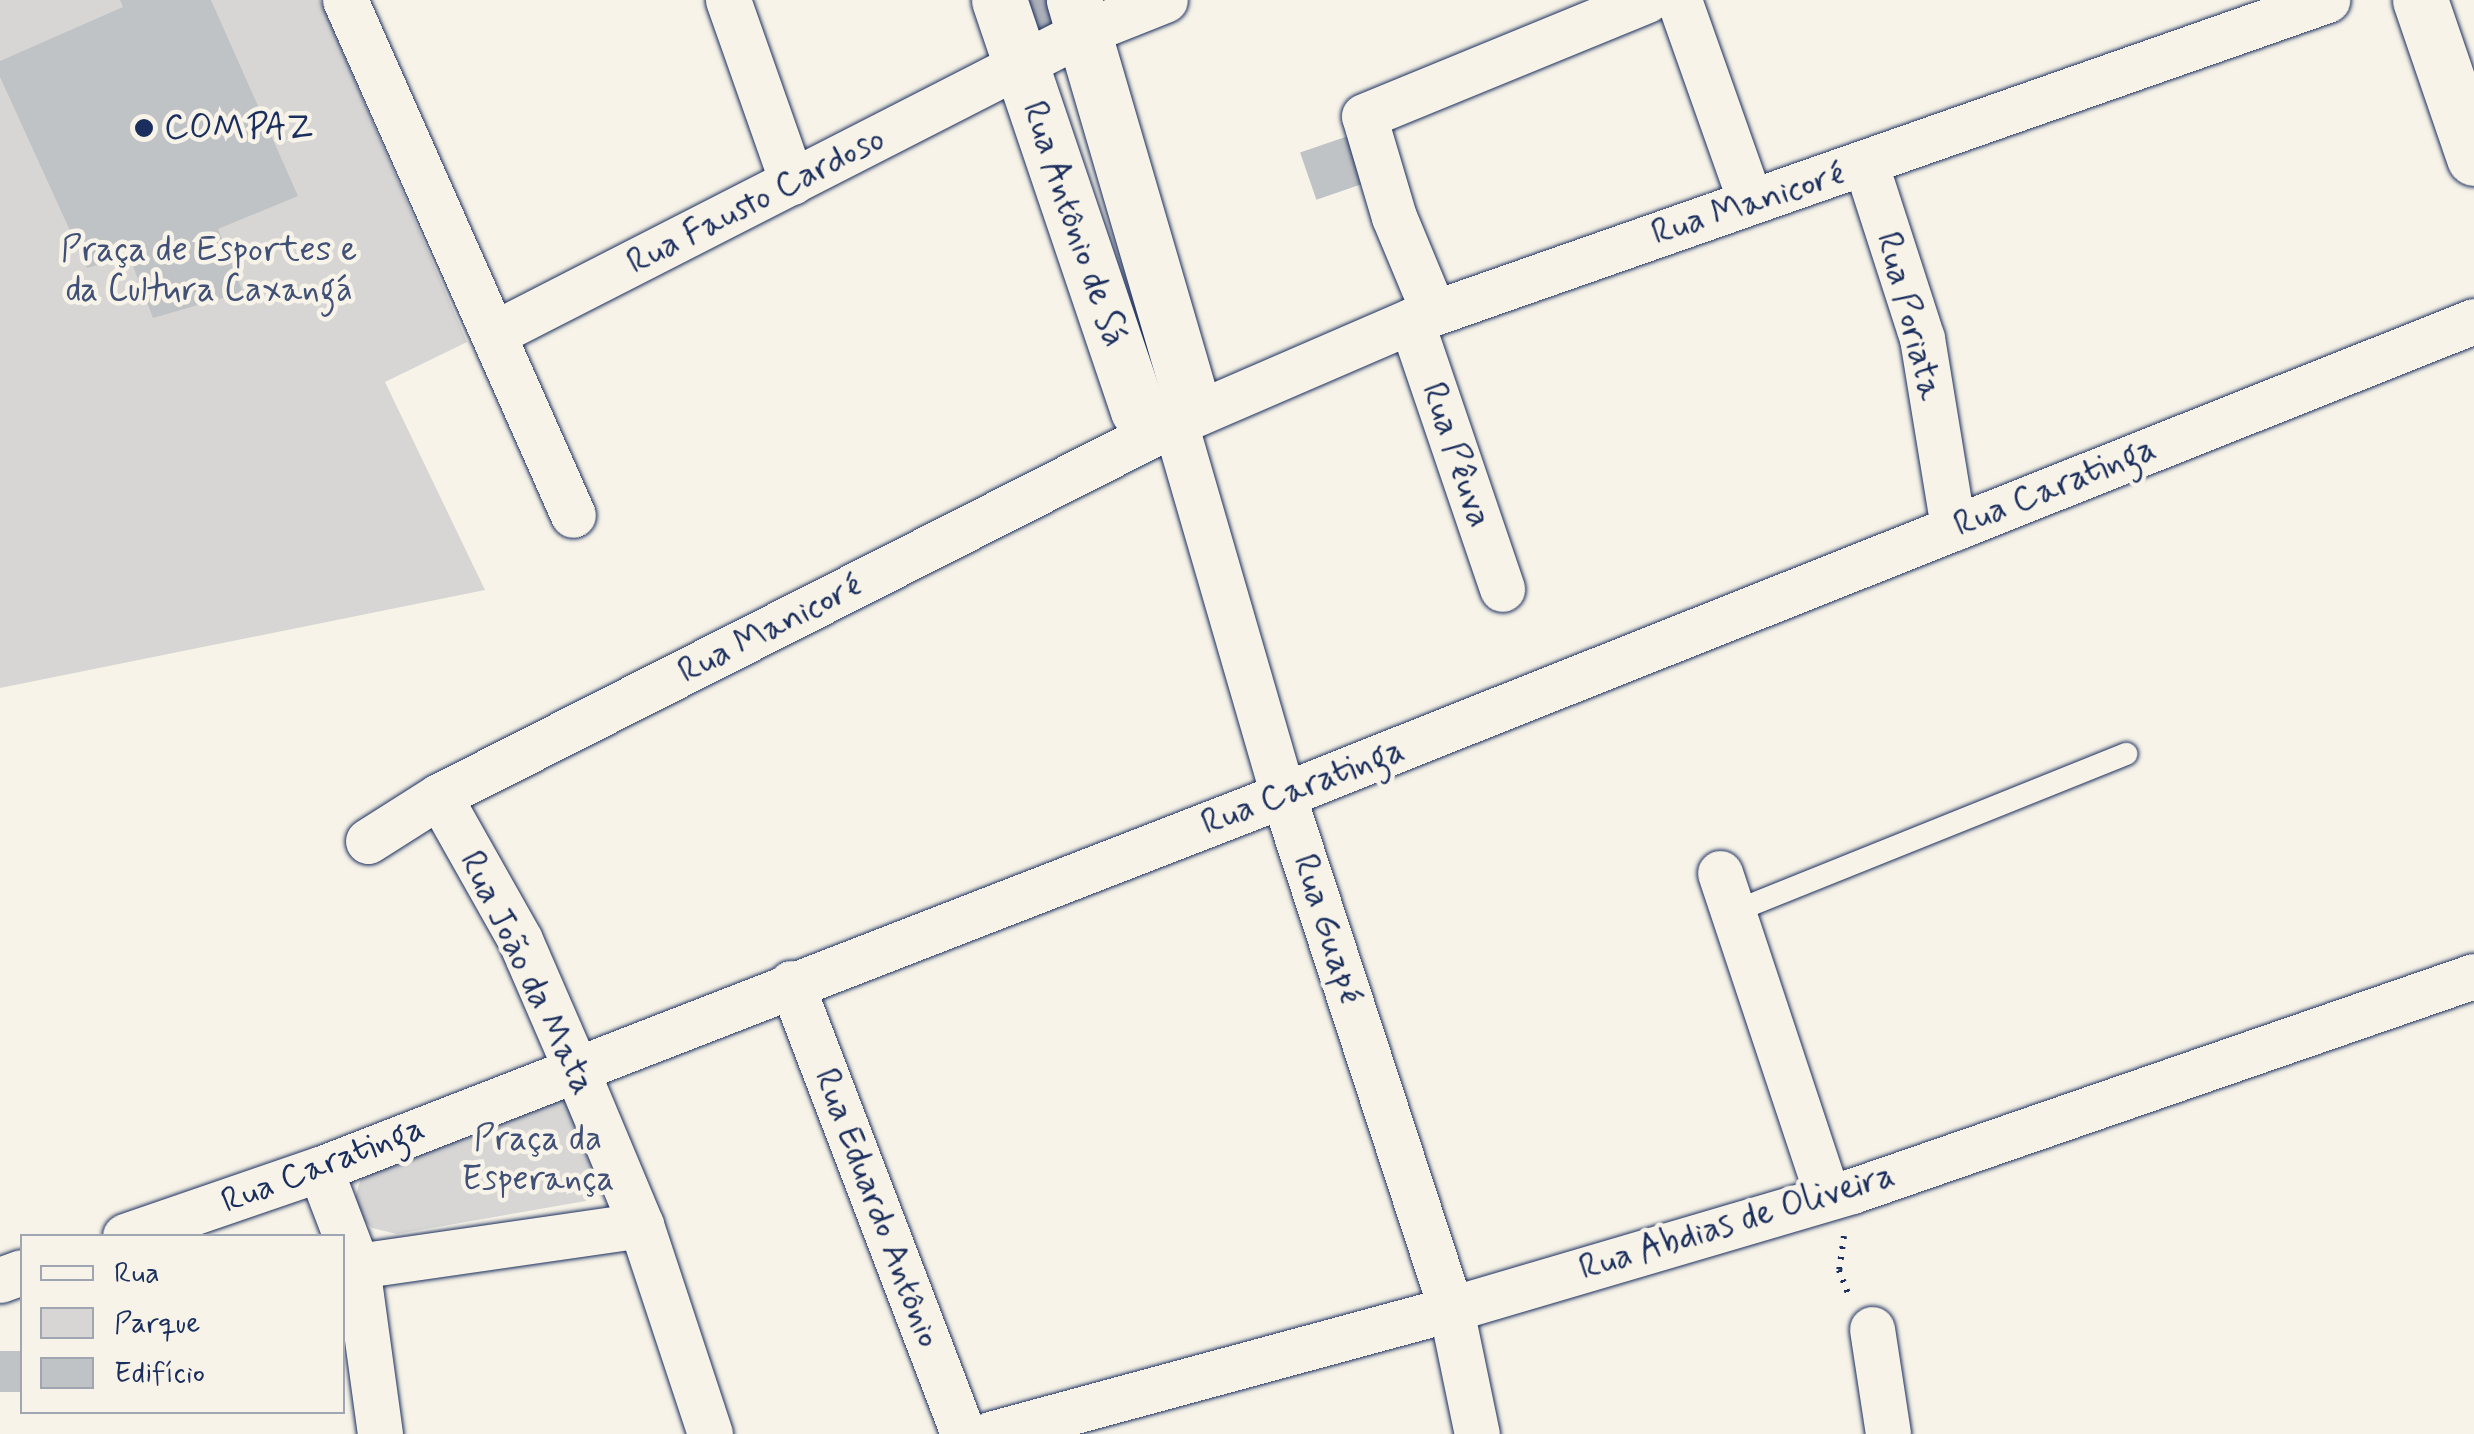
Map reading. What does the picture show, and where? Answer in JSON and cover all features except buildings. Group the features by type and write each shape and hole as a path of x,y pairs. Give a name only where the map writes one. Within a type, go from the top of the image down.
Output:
{"street":[{"path":"345,0 574,514"},
{"path":"728,0 792,182"},
{"name":"Rua Antônio de Sá","path":"999,0 1056,40 1182,410 1138,410 1056,40"},
{"name":"Rua Fausto Cardoso","path":"492,334 792,182 1056,40 1165,0"},
{"name":"Rua Pêuva","path":"1502,589 1364,116 1647,0"},
{"path":"1679,0 1750,200"},
{"name":"Rua Manicoré","path":"368,840 439,796 1182,410 1422,317 1750,200 1866,165 2327,0"},
{"path":"2420,0 2474,158"},
{"name":"Rua Poriata","path":"1866,165 1922,338 1953,528"},
{"name":"Rua Caratinga","path":"131,1234 320,1169 574,1067 1283,795 2474,320"},
{"name":"Rua Guapé","path":"1182,410 1283,795 1451,1309 1478,1434"},
{"name":"Rua João da Mata","path":"439,796 520,940 642,1225 710,1434"},
{"path":"1726,892 1840,1193"},
{"name":"Rua Abdias de Oliveira","path":"990,1434 1451,1309 1840,1193 2474,976"},
{"name":"Rua Eduardo Antônio","path":"791,983 962,1434"},
{"path":"320,1169 345,1234"},
{"path":"357,1266 642,1225"},
{"path":"345,1235 357,1266 380,1434"},
{"path":"1872,1329 1888,1434"}],"lane":[{"path":"1726,892 2127,754"}],"path":[{"path":"1840,1193 1839,1270 1858,1318 1872,1329"}],"green space":[{"name":"Praça de Esportes e da Cultura Caxangá","path":"0,0 320,0 467,342 385,382 485,590 0,688"},
{"name":"Praça da Esperança","path":"562,1098 569,1100 600,1178 586,1201 397,1234 372,1228 360,1217 354,1201 362,1175"}],"waterway":[{"path":"1029,0 1044,50"}],"place":[{"name":"COMPAZ","path":"144,128"}]}
